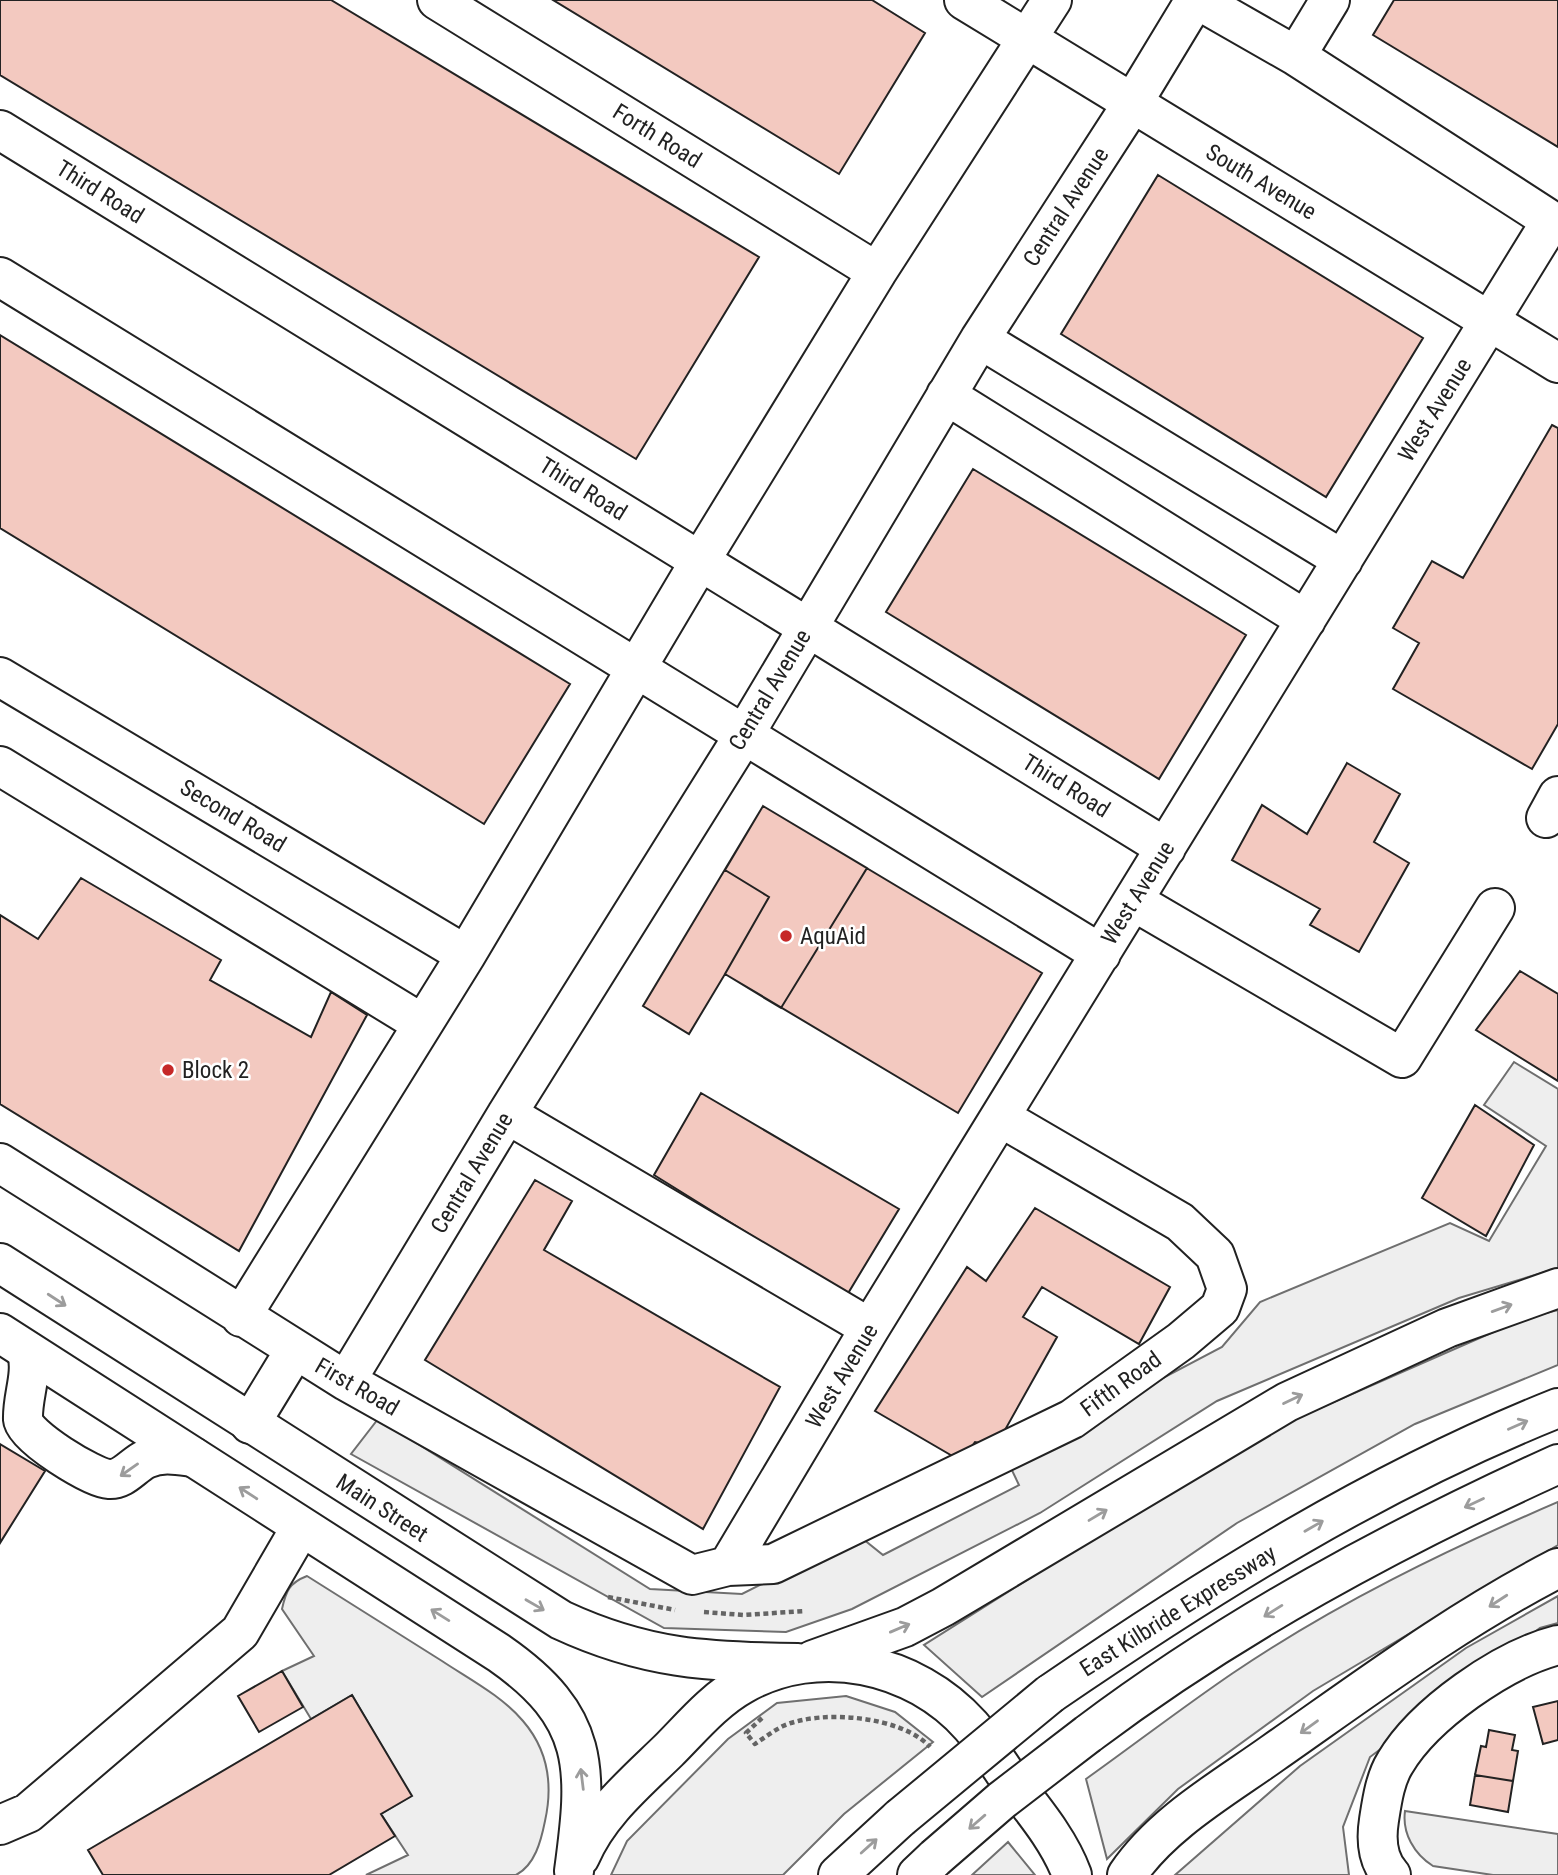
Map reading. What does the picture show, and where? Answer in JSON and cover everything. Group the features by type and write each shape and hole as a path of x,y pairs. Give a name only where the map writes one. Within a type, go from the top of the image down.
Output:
{"main road":[{"name":"Forth Road","path":"437,0 877,272"},
{"name":"South Avenue","path":"964,0 1558,363"},
{"path":"241,1317 421,1023 467,955 700,561 877,272 1052,0"},
{"path":"1196,0 1296,56 1555,223"},
{"name":"Central Avenue","path":"346,1381 507,1114 744,735 946,395 1196,0"},
{"path":"1296,56 1330,0"},
{"name":"Third Road","path":"0,130 1166,848"},
{"name":"West Avenue","path":"728,1566 870,1328 1135,902 1343,559 1490,321 1555,223"},
{"path":"0,277 1101,954"},
{"path":"981,339 1343,559"},
{"path":"946,395 1306,620"},
{"name":"Second Road","path":"0,677 467,955"},
{"path":"0,766 421,1023"},
{"path":"1135,902 1402,1058 1495,908"},
{"path":"507,1114 870,1328"},
{"name":"Fifth Road","path":"728,1566 773,1564 1072,1419 1181,1341 1220,1308 1227,1289 1215,1255 1180,1222 1000,1117"},
{"name":"First Road","path":"0,1163 346,1381 692,1575 728,1566"},
{"name":"Main Street","path":"0,1263 530,1603 582,1629 651,1653 684,1659 806,1661 880,1668 909,1680 970,1725 1050,1833 1072,1875"},
{"path":"573,1873 592,1832 614,1805 720,1699 764,1674 905,1627 1287,1402 1447,1328 1558,1288"},
{"path":"14,1342 499,1653 543,1686 560,1707 571,1727 584,1786 573,1873"},
{"path":"14,1342 31,1367 23,1421 32,1436 93,1474 109,1479 123,1476 148,1458 165,1454 193,1457"},
{"path":"250,1424 295,1350"},
{"name":"East Kilbride Expressway","path":"838,1875 900,1818 1050,1694 1183,1603 1319,1524 1438,1461 1558,1408"},
{"path":"926,1867 1002,1800 1147,1691 1285,1604 1388,1545 1558,1464"},
{"path":"0,1825 28,1813 240,1632 301,1527"},
{"path":"1127,1875 1200,1804 1369,1684 1517,1589 1558,1568"},
{"path":"1391,1875 1386,1869 1376,1840 1382,1797 1394,1765 1420,1728 1503,1669 1558,1645"}],"path":[{"path":"766,1715 746,1733 755,1744 785,1725 825,1718 868,1717 923,1739 931,1749"}],"shaded area":[{"path":"1514,1062 1558,1089 1558,1268 1459,1298 1217,1401 1040,1513 852,1609 786,1632 664,1628 351,1454 378,1419 650,1589 742,1594 858,1535 883,1555 1019,1485 1007,1460 1222,1347 1260,1302 1450,1223 1489,1241 1546,1146 1484,1105"},
{"path":"1558,1310 1558,1365 1415,1424 1237,1523 982,1697 924,1645 1131,1514 1288,1422 1523,1319"},
{"path":"1558,1502 1558,1545 1313,1691 1178,1789 1107,1859 1086,1779 1233,1673 1311,1624 1433,1559"},
{"path":"307,1576 485,1688 523,1721 543,1756 548,1794 539,1844 523,1871 516,1875 366,1875 408,1855 381,1814 411,1796 352,1695 311,1719 282,1671 314,1656 282,1609 289,1588"},
{"path":"1558,1596 1558,1623 1540,1628 1370,1757 1343,1827 1349,1875 1175,1875 1300,1766 1466,1648"},
{"path":"846,1696 895,1712 933,1742 844,1814 783,1875 611,1875 627,1841 728,1739 777,1703"},
{"path":"1405,1811 1558,1834 1558,1875 1493,1875 1433,1866 1420,1855 1411,1842 1405,1827"},
{"path":"1008,1842 1035,1875 972,1875"}],"building":[{"path":"0,0 331,0 759,257 636,459 0,75"},
{"path":"553,0 872,0 925,33 839,174"},
{"path":"1394,0 1558,0 1558,147 1373,35"},
{"path":"1158,175 1423,338 1326,497 1061,334"},
{"path":"0,335 570,684 484,824 0,528"},
{"path":"1552,425 1558,428 1558,724 1532,769 1393,689 1419,643 1393,628 1432,561 1463,578"},
{"path":"973,469 1246,635 1159,779 886,612"},
{"path":"1347,763 1400,794 1374,842 1409,863 1359,952 1310,925 1320,909 1232,860 1262,805 1307,834"},
{"path":"763,806 1042,973 958,1113 725,974 689,1034 643,1006"},
{"name":"AquAid","path":"763,806 867,868 781,1008 725,974 769,897 725,870"},
{"name":"Block 2","path":"81,878 221,960 210,980 311,1037 331,992 367,1015 239,1251 0,1104 0,915 38,939"},
{"path":"1520,971 1558,994 1558,1081 1476,1030"},
{"path":"701,1093 899,1209 847,1295 654,1175"},
{"path":"1475,1105 1534,1145 1486,1236 1422,1198"},
{"path":"535,1180 572,1201 544,1250 780,1387 703,1529 425,1360"},
{"path":"1035,1208 1170,1287 1139,1344 1042,1287 1023,1317 1057,1337 996,1446 975,1442 961,1461 875,1411 967,1267 986,1281"},
{"path":"0,1444 45,1471 0,1543"},
{"path":"282,1671 303,1707 259,1732 238,1696"},
{"path":"352,1695 412,1796 381,1814 395,1836 329,1875 103,1875 88,1850"},
{"path":"1558,1701 1558,1740 1543,1744 1533,1707"},
{"path":"1489,1730 1515,1735 1512,1750 1518,1751 1513,1781 1475,1775 1481,1746 1486,1747"},
{"path":"1475,1775 1513,1781 1508,1812 1470,1805"}],"place":[{"name":"AquAid","path":"786,936"},
{"name":"Block 2","path":"168,1070"}]}
